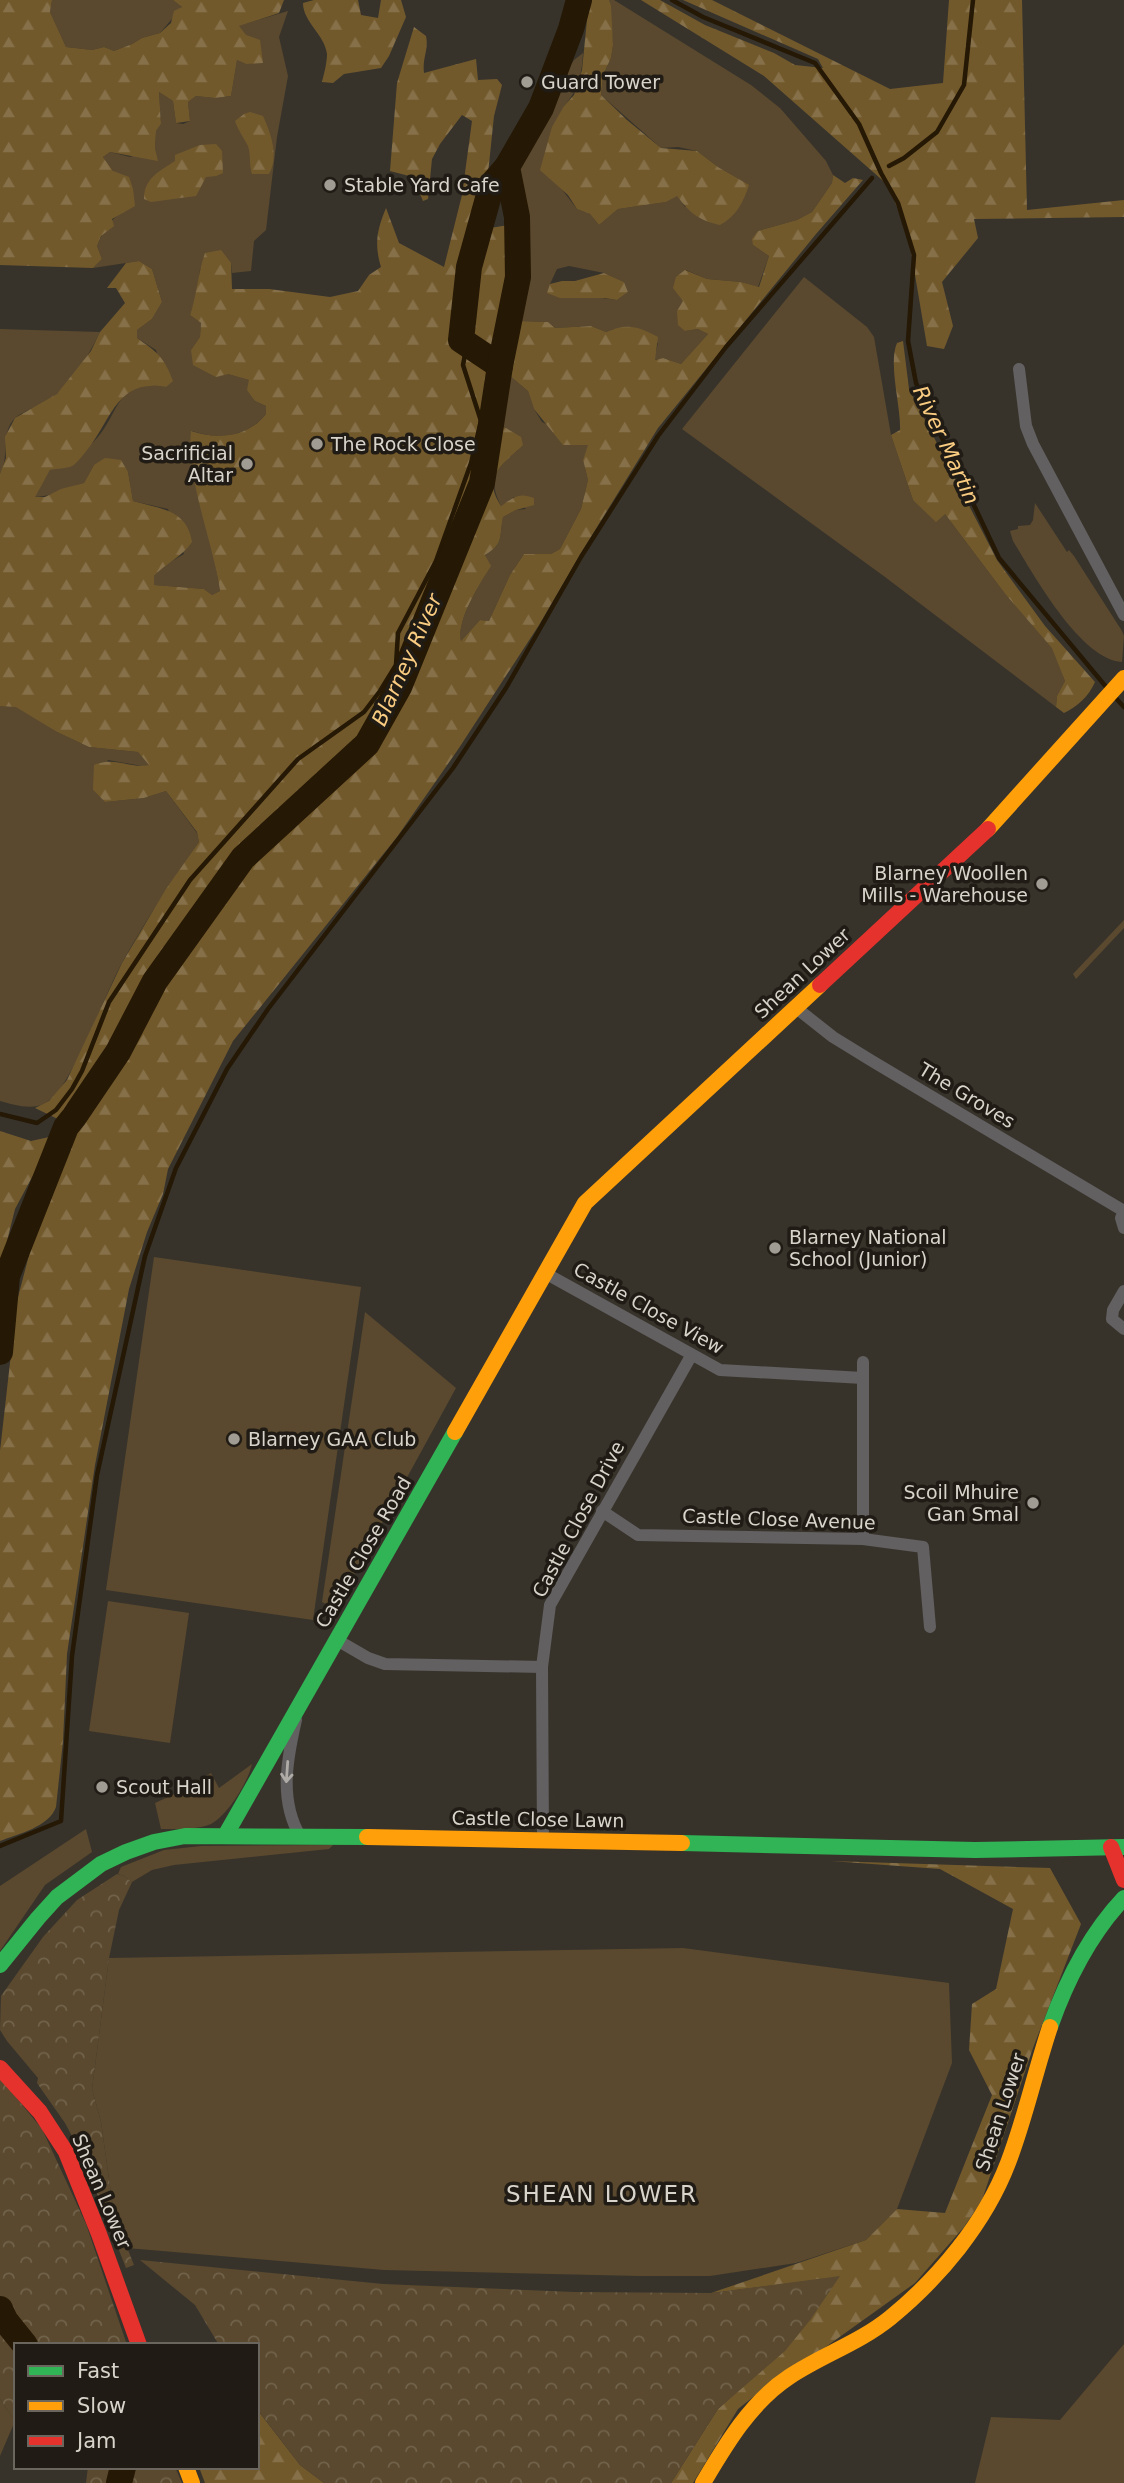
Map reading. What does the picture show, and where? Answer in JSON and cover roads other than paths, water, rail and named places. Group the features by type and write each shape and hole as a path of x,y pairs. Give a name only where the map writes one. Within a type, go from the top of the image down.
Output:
{"street":[{"path":"1019,369 1026,426 1033,444 1124,615"},
{"name":"Shean Lower","path":"545,1273 585,1203 982,835 1122,680"},
{"name":"The Groves","path":"795,1007 833,1037 1124,1211 1121,1219 1124,1228"},
{"name":"Castle Close View","path":"545,1273 719,1370 863,1378"},
{"name":"Castle Close Road","path":"225,1836 545,1273"},
{"path":"1124,1291 1113,1310 1112,1319 1124,1329"},
{"name":"Castle Close Drive","path":"543,1840 542,1667 550,1605 691,1356"},
{"path":"863,1362 863,1539"},
{"name":"Castle Close Avenue","path":"602,1511 638,1535 863,1539 923,1547 930,1627"},
{"path":"337,1640 368,1658 385,1664 542,1667"},
{"name":"Castle Close Road","path":"299,1706 288,1754 286,1791 290,1820 299,1836"},
{"name":"Castle Close Lawn","path":"0,1965 44,1909 87,1872 111,1858 158,1840 185,1836 543,1840 975,1850 1118,1847"},
{"path":"1118,1847 1124,1880"},
{"name":"Shean Lower","path":"703,2483 743,2421 762,2400 782,2382 876,2329 923,2288 978,2222 993,2199 1018,2137 1039,2059 1070,1977 1094,1933 1124,1898"},
{"name":"Shean Lower","path":"0,2068 40,2112 66,2152 138,2343"}],"waterway":[{"name":"Blarney River","path":"0,1352 7,1276 66,1127 118,1052 155,981 243,858 367,744 399,687 482,483 500,366 518,277 517,217 507,167 541,108 579,0"},
{"name":"River Martin","path":"672,0 703,17 815,63 859,124 898,203 914,255 908,341 916,383 999,558 1107,688"},
{"path":"889,166 904,158 937,132 964,85 973,0"},
{"path":"500,366 461,340 469,267 492,184 507,167"},
{"path":"0,1846 61,1821 72,1656 97,1475 145,1256 176,1168 227,1069 268,1009 453,768 506,688 581,557 658,436 726,347 872,178"},
{"path":"0,1114 37,1123 56,1110 82,1071 109,1002 190,880 298,759 364,712 396,665 398,633 436,561 471,463 481,421 463,365 467,344"},
{"name":"River Martin","path":"1113,695 1124,707"},
{"name":"Blarney River","path":"0,2309 5,2320 23,2343"},
{"name":"Blarney River","path":"119,2483 122,2469"}],"place":[{"name":"Guard Tower","path":"527,82"},
{"name":"Stable Yard Cafe","path":"330,185"},
{"name":"The Rock Close","path":"317,444"},
{"name":"Sacrificial Altar","path":"247,464"},
{"name":"Blarney Woollen Mills - Warehouse","path":"1042,884"},
{"name":"Blarney National School (Junior)","path":"775,1248"},
{"name":"Blarney GAA Club","path":"234,1439"},
{"name":"Scoil Mhuire Gan Smal","path":"1033,1503"},
{"name":"Scout Hall","path":"102,1787"}],"district":[{"name":"SHEAN LOWER","path":"602,2194"}]}
